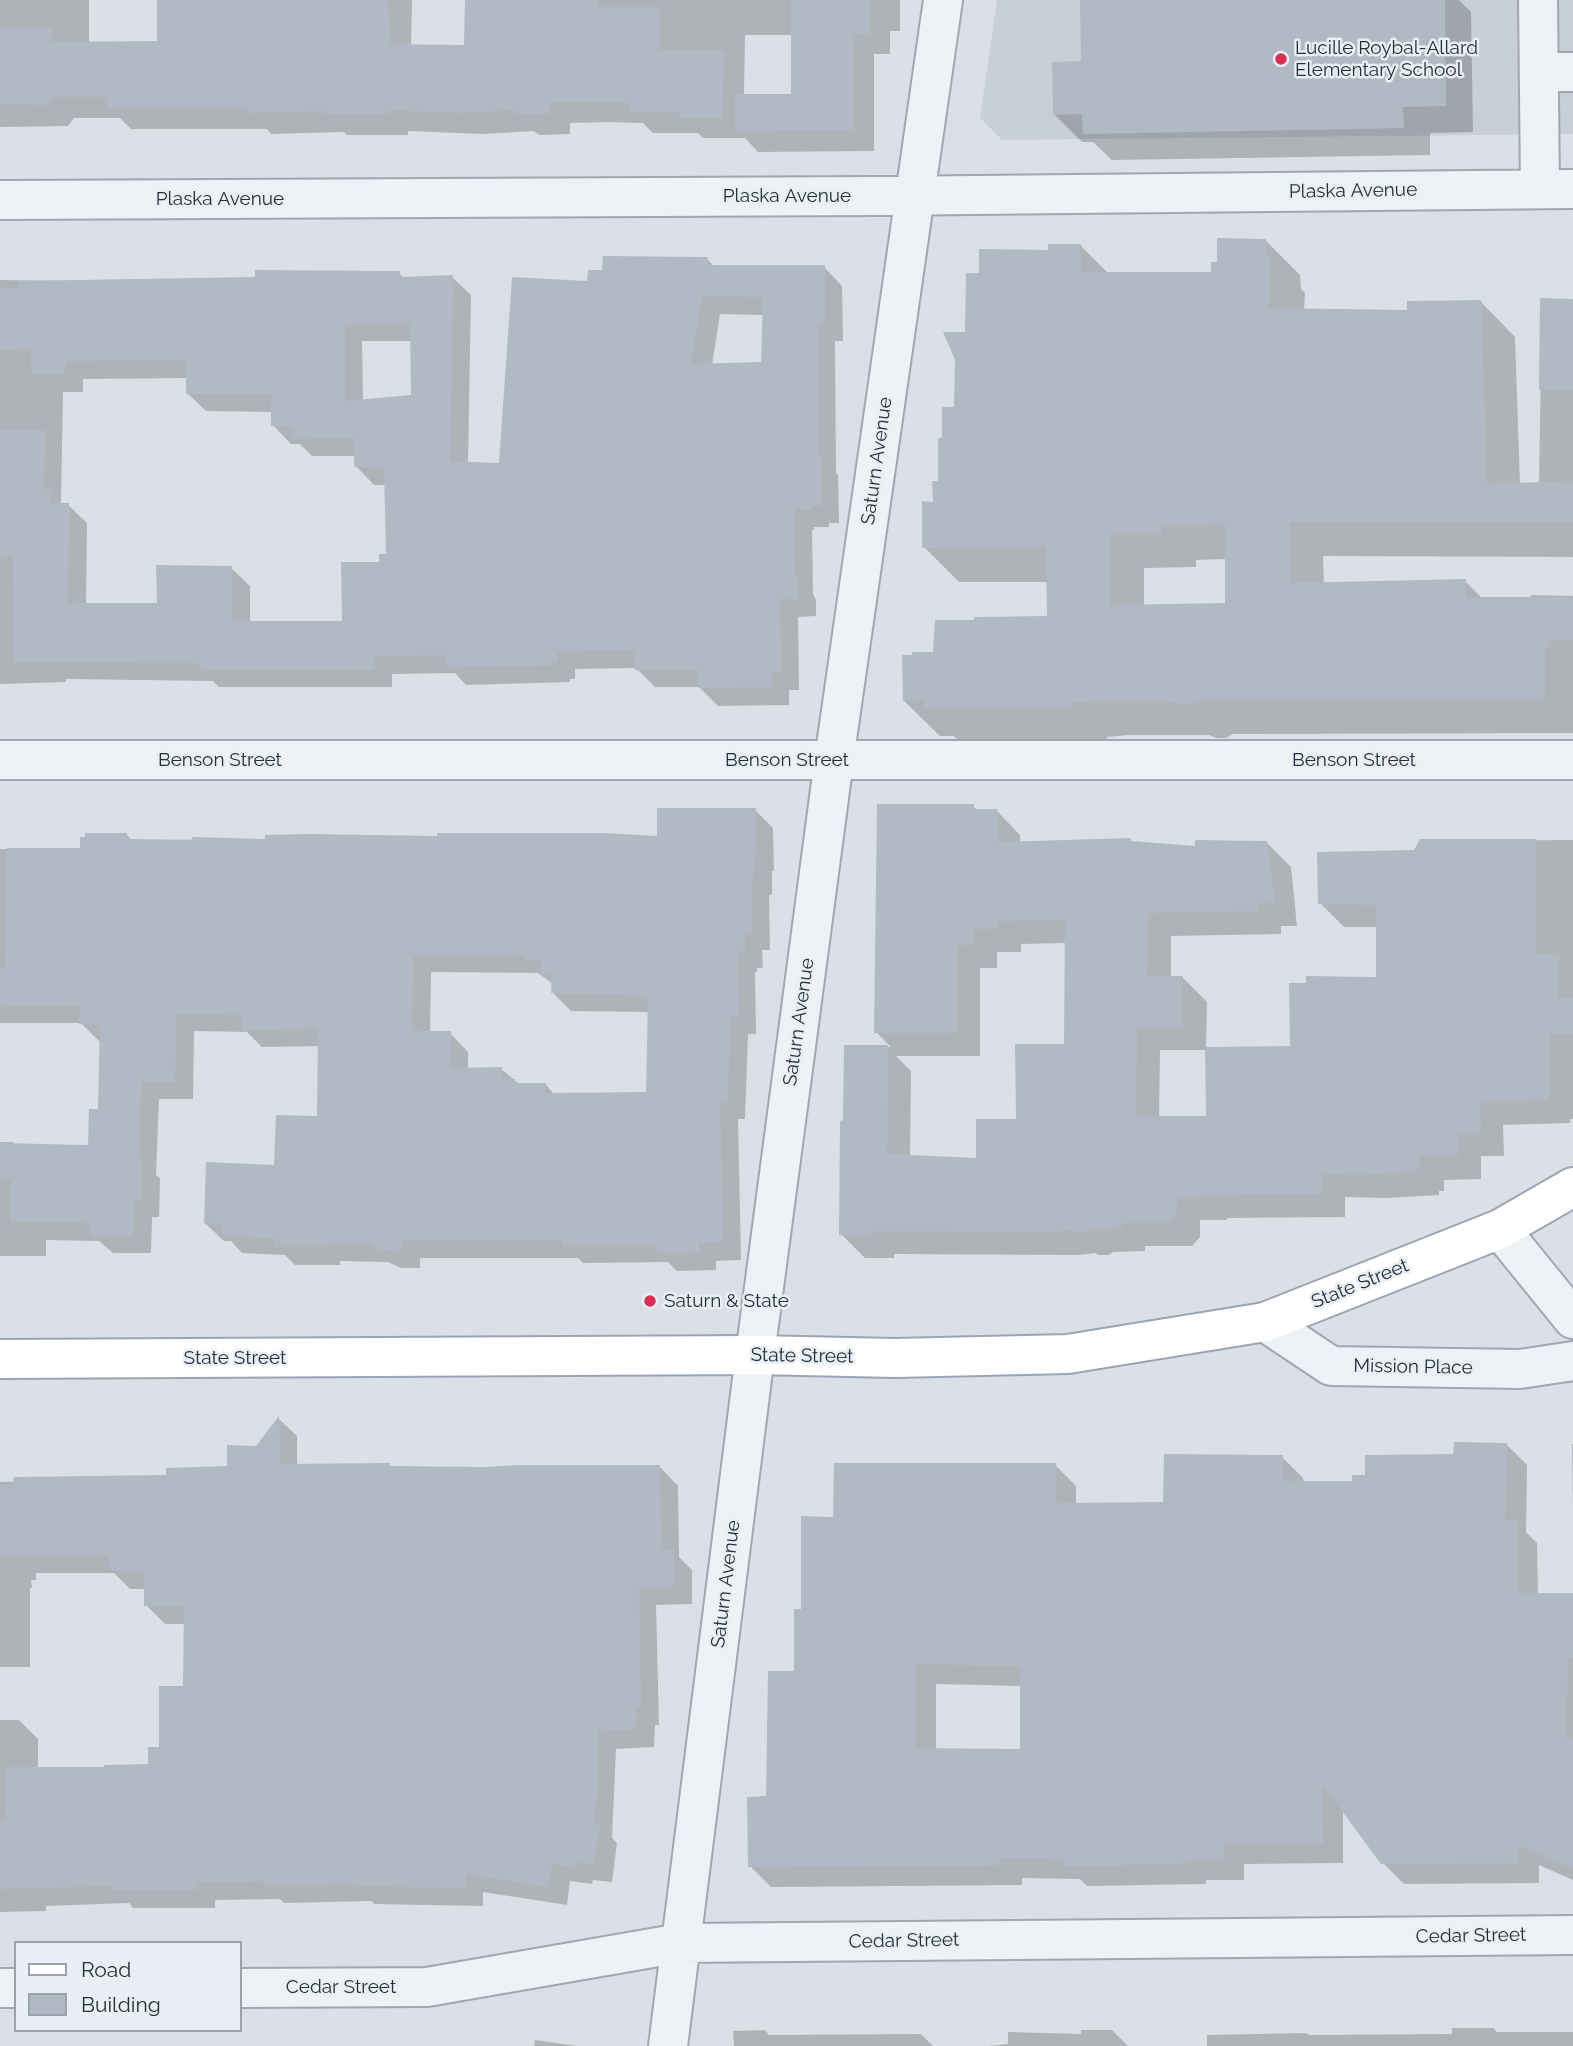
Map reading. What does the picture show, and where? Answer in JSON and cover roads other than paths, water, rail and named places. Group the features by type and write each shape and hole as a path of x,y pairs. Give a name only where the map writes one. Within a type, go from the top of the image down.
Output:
{"main road":[{"name":"State Street","path":"0,1359 755,1355 895,1358 1068,1354 1265,1322 1500,1229 1573,1186"}],"street":[{"name":"Saturn Avenue","path":"668,2046 755,1355 834,760 943,0"},
{"path":"1538,0 1556,72 1556,188"},
{"name":"Plaska Avenue","path":"0,200 1556,188"},
{"name":"Benson Street","path":"0,760 1573,760"},
{"path":"1500,1229 1573,1320"},
{"name":"Mission Place","path":"1265,1322 1331,1366 1520,1369 1573,1361"},
{"name":"Cedar Street","path":"242,1988 427,1987 681,1943 1573,1935"}],"place":[{"name":"Lucille Roybal-Allard Elementary School","path":"1281,59"},
{"name":"Saturn & State","path":"650,1301"}]}
